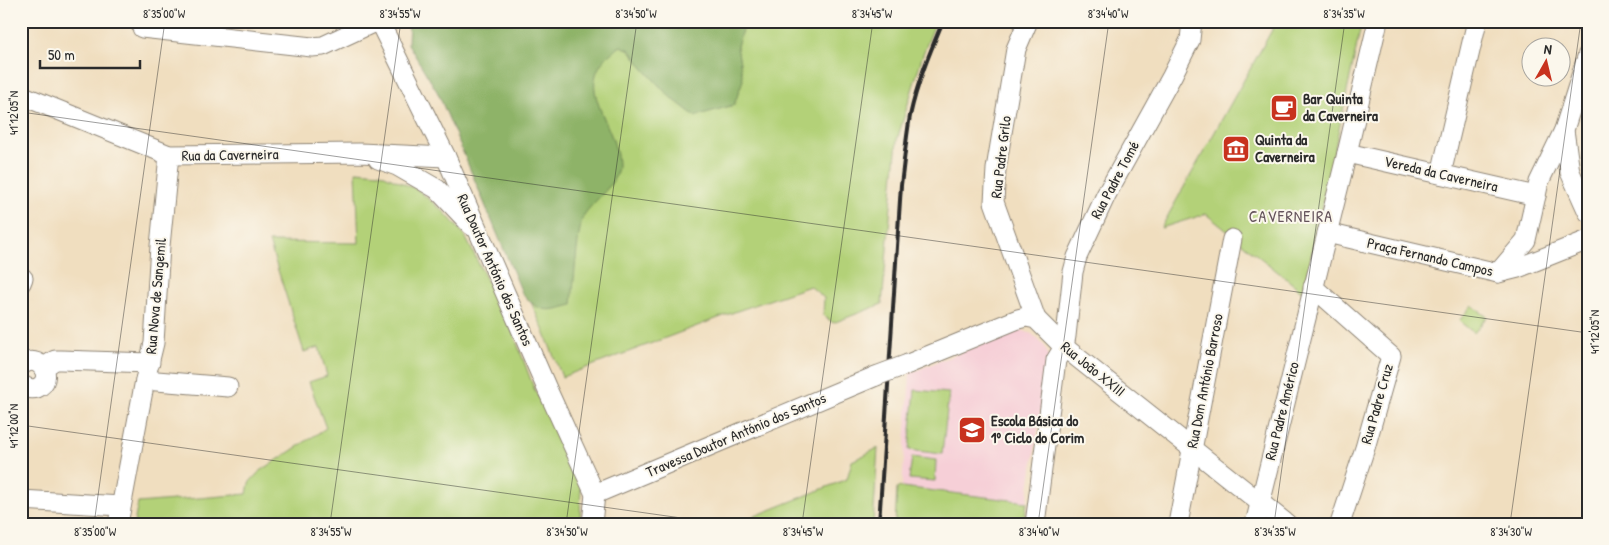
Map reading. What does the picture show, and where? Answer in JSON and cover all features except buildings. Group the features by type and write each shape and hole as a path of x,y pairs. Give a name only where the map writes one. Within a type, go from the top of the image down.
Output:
{"street":[{"path":"142,28 312,47 323,46 378,21"},
{"name":"Rua Doutor António dos Santos","path":"378,21 446,157 548,392 595,494"},
{"name":"Rua Padre Grilo","path":"1028,21 1016,49 996,169 994,202 1036,318"},
{"name":"Rua Padre Tomé","path":"1035,524 1056,360 1064,347 1073,272 1077,257 1106,195 1190,40 1192,21"},
{"name":"Rua Padre Américo","path":"1255,524 1311,293 1328,233 1378,21"},
{"path":"1441,174 1477,21"},
{"path":"1498,272 1526,240 1539,182 1564,130 1588,54"},
{"name":"Rua da Caverneira","path":"21,95 169,155 360,153 446,157"},
{"path":"1564,130 1570,172 1588,212"},
{"name":"Rua da Caverneira","path":"360,153 397,166 437,189 481,235"},
{"name":"Vereda da Caverneira","path":"1347,154 1536,196"},
{"name":"Rua Nova de Sangemil","path":"119,515 154,343 160,246 169,155"},
{"name":"Praça Fernando Campos","path":"1328,233 1498,272 1518,268 1541,260 1588,240"},
{"name":"Rua Dom António Barroso","path":"1178,524 1232,239"},
{"path":"1526,240 1532,252 1541,260"},
{"name":"Rua Padre Cruz","path":"1311,293 1391,356 1365,448 1340,524"},
{"name":"Travessa Doutor António dos Santos","path":"595,494 876,376 1018,319 1026,317 1036,318"},
{"name":"Rua João XXIII","path":"1036,318 1064,347 1287,524"},
{"path":"43,368 49,363 61,360 148,372 228,387"},
{"path":"21,384 34,389 42,385 46,376 43,368 37,362 22,364"},
{"path":"592,524 595,494"},
{"path":"21,500 119,515"}],"shaded area":[{"name":"Escola Básica do 1º Ciclo do Corim","path":"1019,329 1032,334 1044,345 1049,357 1027,502 902,487 910,373"}],"green space":[{"path":"406,21 936,21 923,54 897,140 882,304 833,323 823,315 824,298 810,286 737,311 562,377 543,329"},
{"path":"409,21 745,21 737,46 743,80 734,105 695,116 669,96 643,68 630,50 621,46 604,60 596,73 595,88 598,102 616,148 617,172 610,185 584,215 576,258 572,305 550,310 540,308 523,295 438,93 408,44"},
{"name":"Quinta da Caverneira","path":"1277,21 1362,21 1304,293 1206,214 1161,228"},
{"path":"356,171 380,173 418,190 443,211 464,234 514,335 535,391 567,443 581,484 580,524 134,524 138,503 247,494 249,483 259,472 326,428 309,382 327,376 319,347 304,352 269,242 359,243"},
{"path":"1472,305 1487,317 1474,333 1459,321"},
{"path":"915,390 949,393 942,454 909,450"},
{"path":"878,448 873,524 735,524 847,479 852,461"},
{"path":"912,457 936,460 935,481 909,479"},
{"path":"902,487 1027,502 1024,524 895,524 897,488"}],"railway":[{"path":"879,524 901,185 906,142 916,92 943,21"}],"place":[{"name":"Bar Quinta da Caverneira","path":"1284,108"},
{"name":"Quinta da Caverneira","path":"1236,149"},
{"name":"Escola Básica do 1º Ciclo do Corim","path":"972,430"}],"district":[{"name":"CAVERNEIRA","path":"1291,216"}]}
